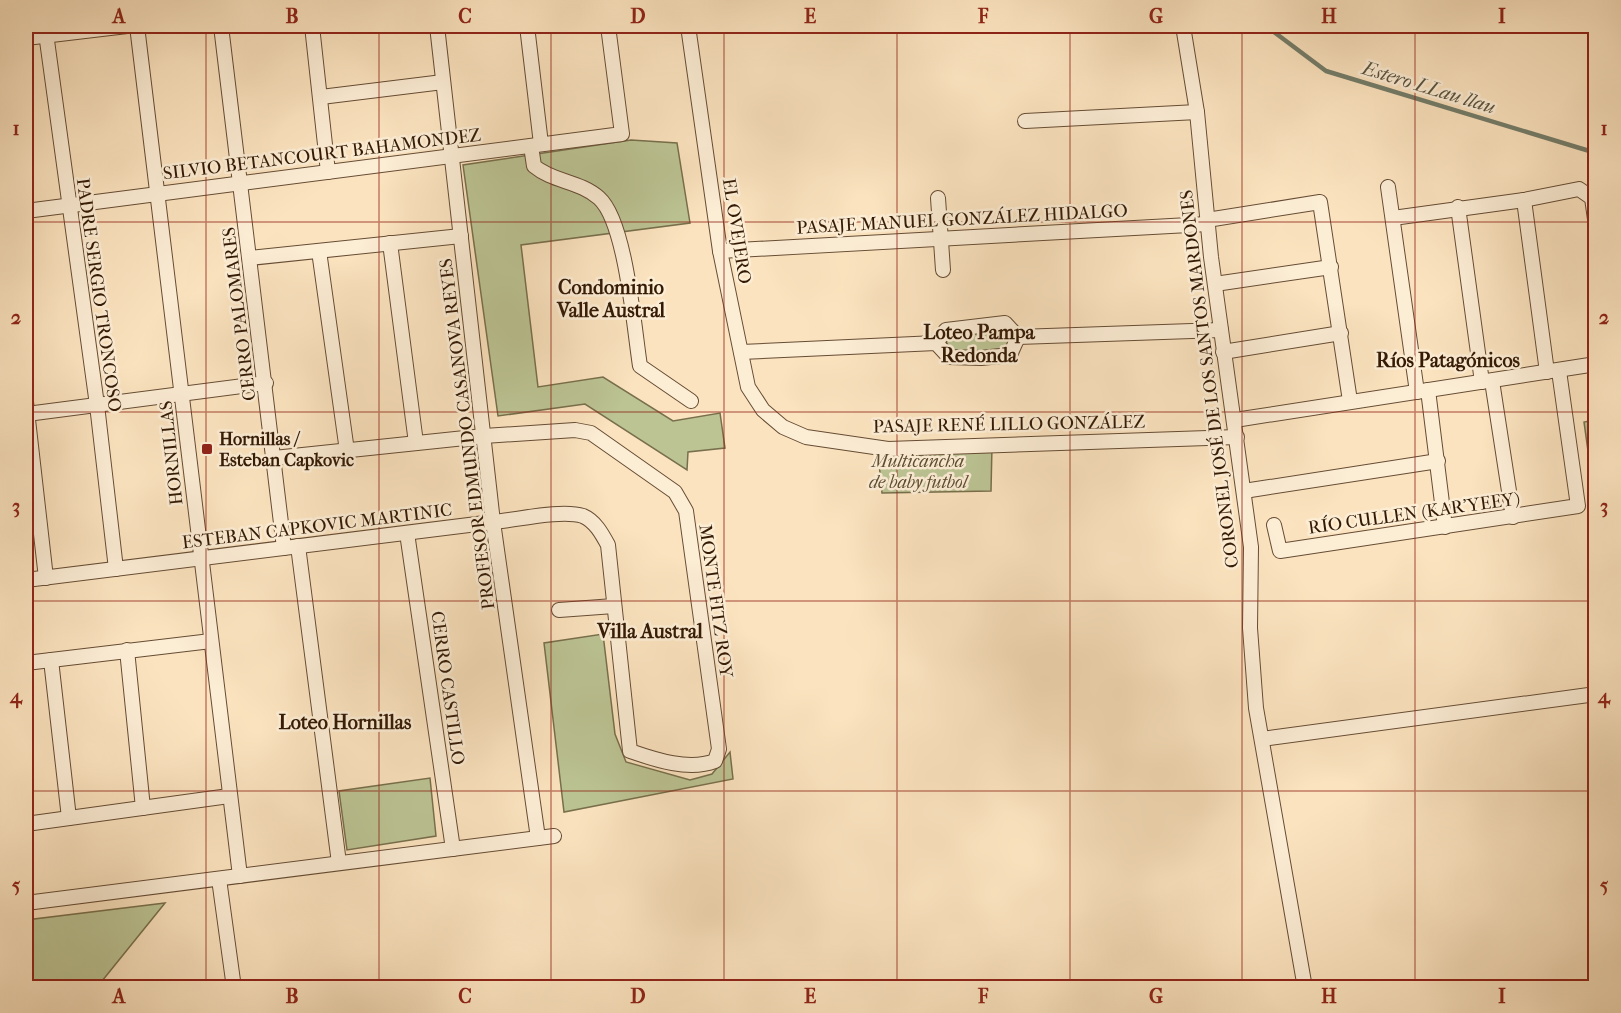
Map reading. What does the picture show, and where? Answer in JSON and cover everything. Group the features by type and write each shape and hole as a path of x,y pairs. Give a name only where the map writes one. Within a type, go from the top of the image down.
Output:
{"street":[{"path":"26,38 45,30 127,26"},
{"name":"HORNILLAS","path":"137,26 240,876"},
{"name":"CERRO PALOMARES","path":"221,26 266,383 284,548"},
{"path":"316,26 328,172"},
{"name":"PROFESOR EDMUNDO CASANOVA REYES","path":"437,26 493,522 538,838"},
{"path":"527,26 536,145 534,166 546,176 588,189 601,199 610,212 620,242 640,366 691,401"},
{"name":"SILVIO BETANCOURT BAHAMONDEZ","path":"26,211 622,134 608,26"},
{"name":"EL OVEJERO","path":"688,26 720,251 748,387 763,410 783,427"},
{"name":"CORONEL JOSÉ DE LOS SANTOS MARDONES","path":"1183,26 1197,112 1207,222 1223,352 1235,420 1251,547 1250,628 1254,685 1305,987"},
{"name":"PADRE SERGIO TRONCOSO","path":"45,30 97,405 116,569"},
{"path":"321,97 443,82"},
{"path":"1025,121 1197,112"},
{"path":"1388,187 1423,391 1438,461 1445,527"},
{"path":"1393,218 1458,207 1524,200 1579,189 1592,198 1596,226"},
{"path":"938,198 943,270"},
{"path":"1524,200 1553,371"},
{"name":"PASAJE MANUEL GONZÁLEZ HIDALGO","path":"720,251 1207,222 1320,202 1331,267"},
{"path":"1458,207 1487,381 1513,517"},
{"path":"250,258 461,236"},
{"path":"390,243 416,443"},
{"path":"319,251 347,451"},
{"path":"1215,284 1331,267 1350,401"},
{"path":"936,343 946,330 1005,323 1018,338"},
{"path":"1018,338 1221,330"},
{"path":"1223,352 1341,333"},
{"path":"741,352 936,343 949,357 981,358 1010,355 1018,338"},
{"path":"1235,420 1596,364"},
{"name":"RÍO CULLEN (KAR'YEEY)","path":"1274,525 1280,551 1578,506 1553,371"},
{"path":"46,578 26,408 97,405 266,383"},
{"name":"PASAJE RENÉ LILLO GONZÁLEZ","path":"783,427 806,438 888,449 1237,437"},
{"name":"MONTE FITZ ROY","path":"274,458 484,436 575,430 591,433 675,492 686,511 719,749 716,760 700,766 653,759 630,750"},
{"path":"1244,491 1438,461"},
{"name":"ESTEBAN CAPKOVIC MARTINIC","path":"26,580 493,522 566,514 584,516 599,528 608,544 630,750"},
{"name":"CERRO CASTILLO","path":"407,533 453,849"},
{"path":"298,546 339,863"},
{"path":"559,610 614,606"},
{"path":"26,663 211,641"},
{"path":"127,650 143,808"},
{"path":"51,660 69,818"},
{"path":"1262,739 1596,694"},
{"path":"26,824 229,796"},
{"path":"26,903 554,836"},
{"path":"219,879 234,987"}],"green space":[{"path":"631,140 677,143 690,223 521,245 538,387 603,377 673,421 720,413 725,448 688,452 687,470 585,404 498,416 463,165"},
{"path":"1002,329 1007,332 1011,343 1004,351 955,355 947,345 946,337 952,333"},
{"path":"1595,420 1596,486 1593,487 1584,422"},
{"name":"Multicancha de baby futbol","path":"992,446 991,491 882,493 878,453"},
{"path":"603,634 615,734 626,762 690,780 712,774 730,752 733,779 564,812 544,643"},
{"path":"430,778 436,836 347,850 339,791"},
{"path":"165,903 102,981 26,987 26,920"}],"waterway":[{"name":"Estero LLau llau","path":"1266,26 1326,71 1596,153"}],"place":[{"name":"Hornillas / Esteban Capkovic","path":"207,449"}],"district":[{"name":"Condominio Valle Austral","path":"611,298"},
{"name":"Loteo Pampa Redonda","path":"979,344"},
{"name":"Ríos Patagónicos","path":"1448,360"},
{"name":"Villa Austral","path":"650,631"},
{"name":"Loteo Hornillas","path":"345,722"}]}
